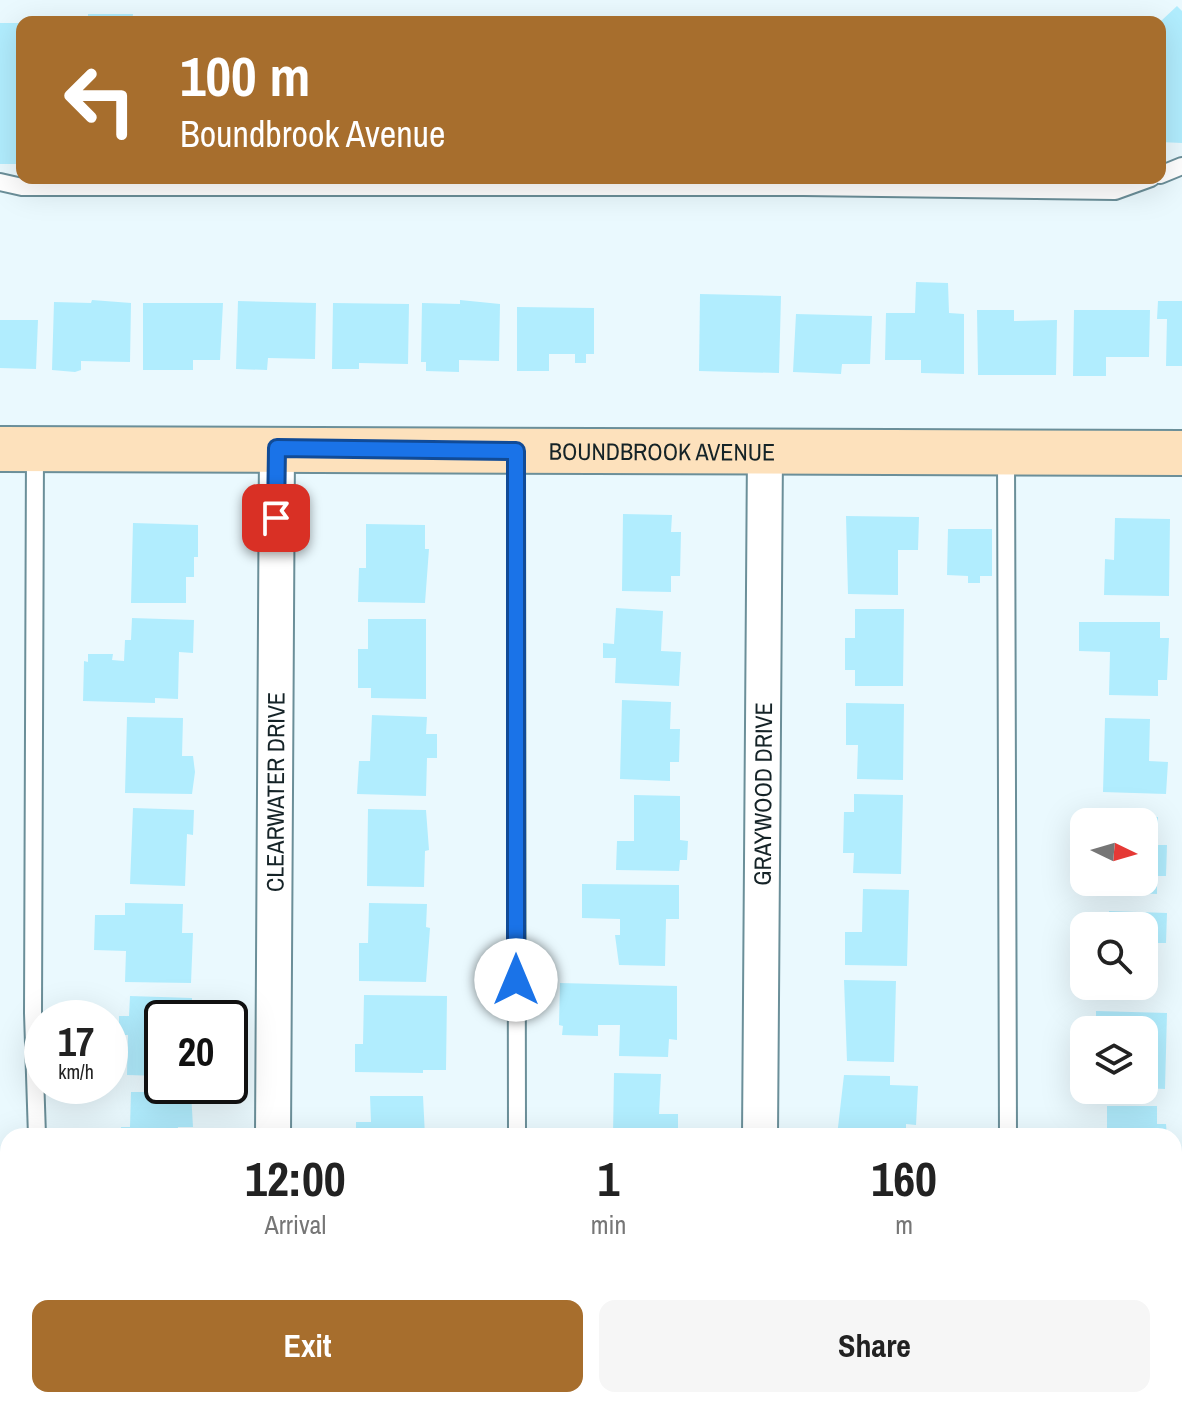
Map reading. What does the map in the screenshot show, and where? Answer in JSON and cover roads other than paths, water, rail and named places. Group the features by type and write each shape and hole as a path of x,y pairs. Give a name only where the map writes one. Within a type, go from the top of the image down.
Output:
{"street":[{"name":"CLEARWATER DRIVE","path":"273,1128 277,448"},
{"name":"BOUNDBROOK AVENUE","path":"17,449 1182,453"},
{"name":"GRAYWOOD DRIVE","path":"760,1128 765,452"}],"lane":[{"path":"0,182 22,187 803,187 1115,191 1134,184"},
{"path":"17,449 37,1128"},
{"path":"516,451 517,1128"},
{"path":"1006,452 1008,1128"}]}
